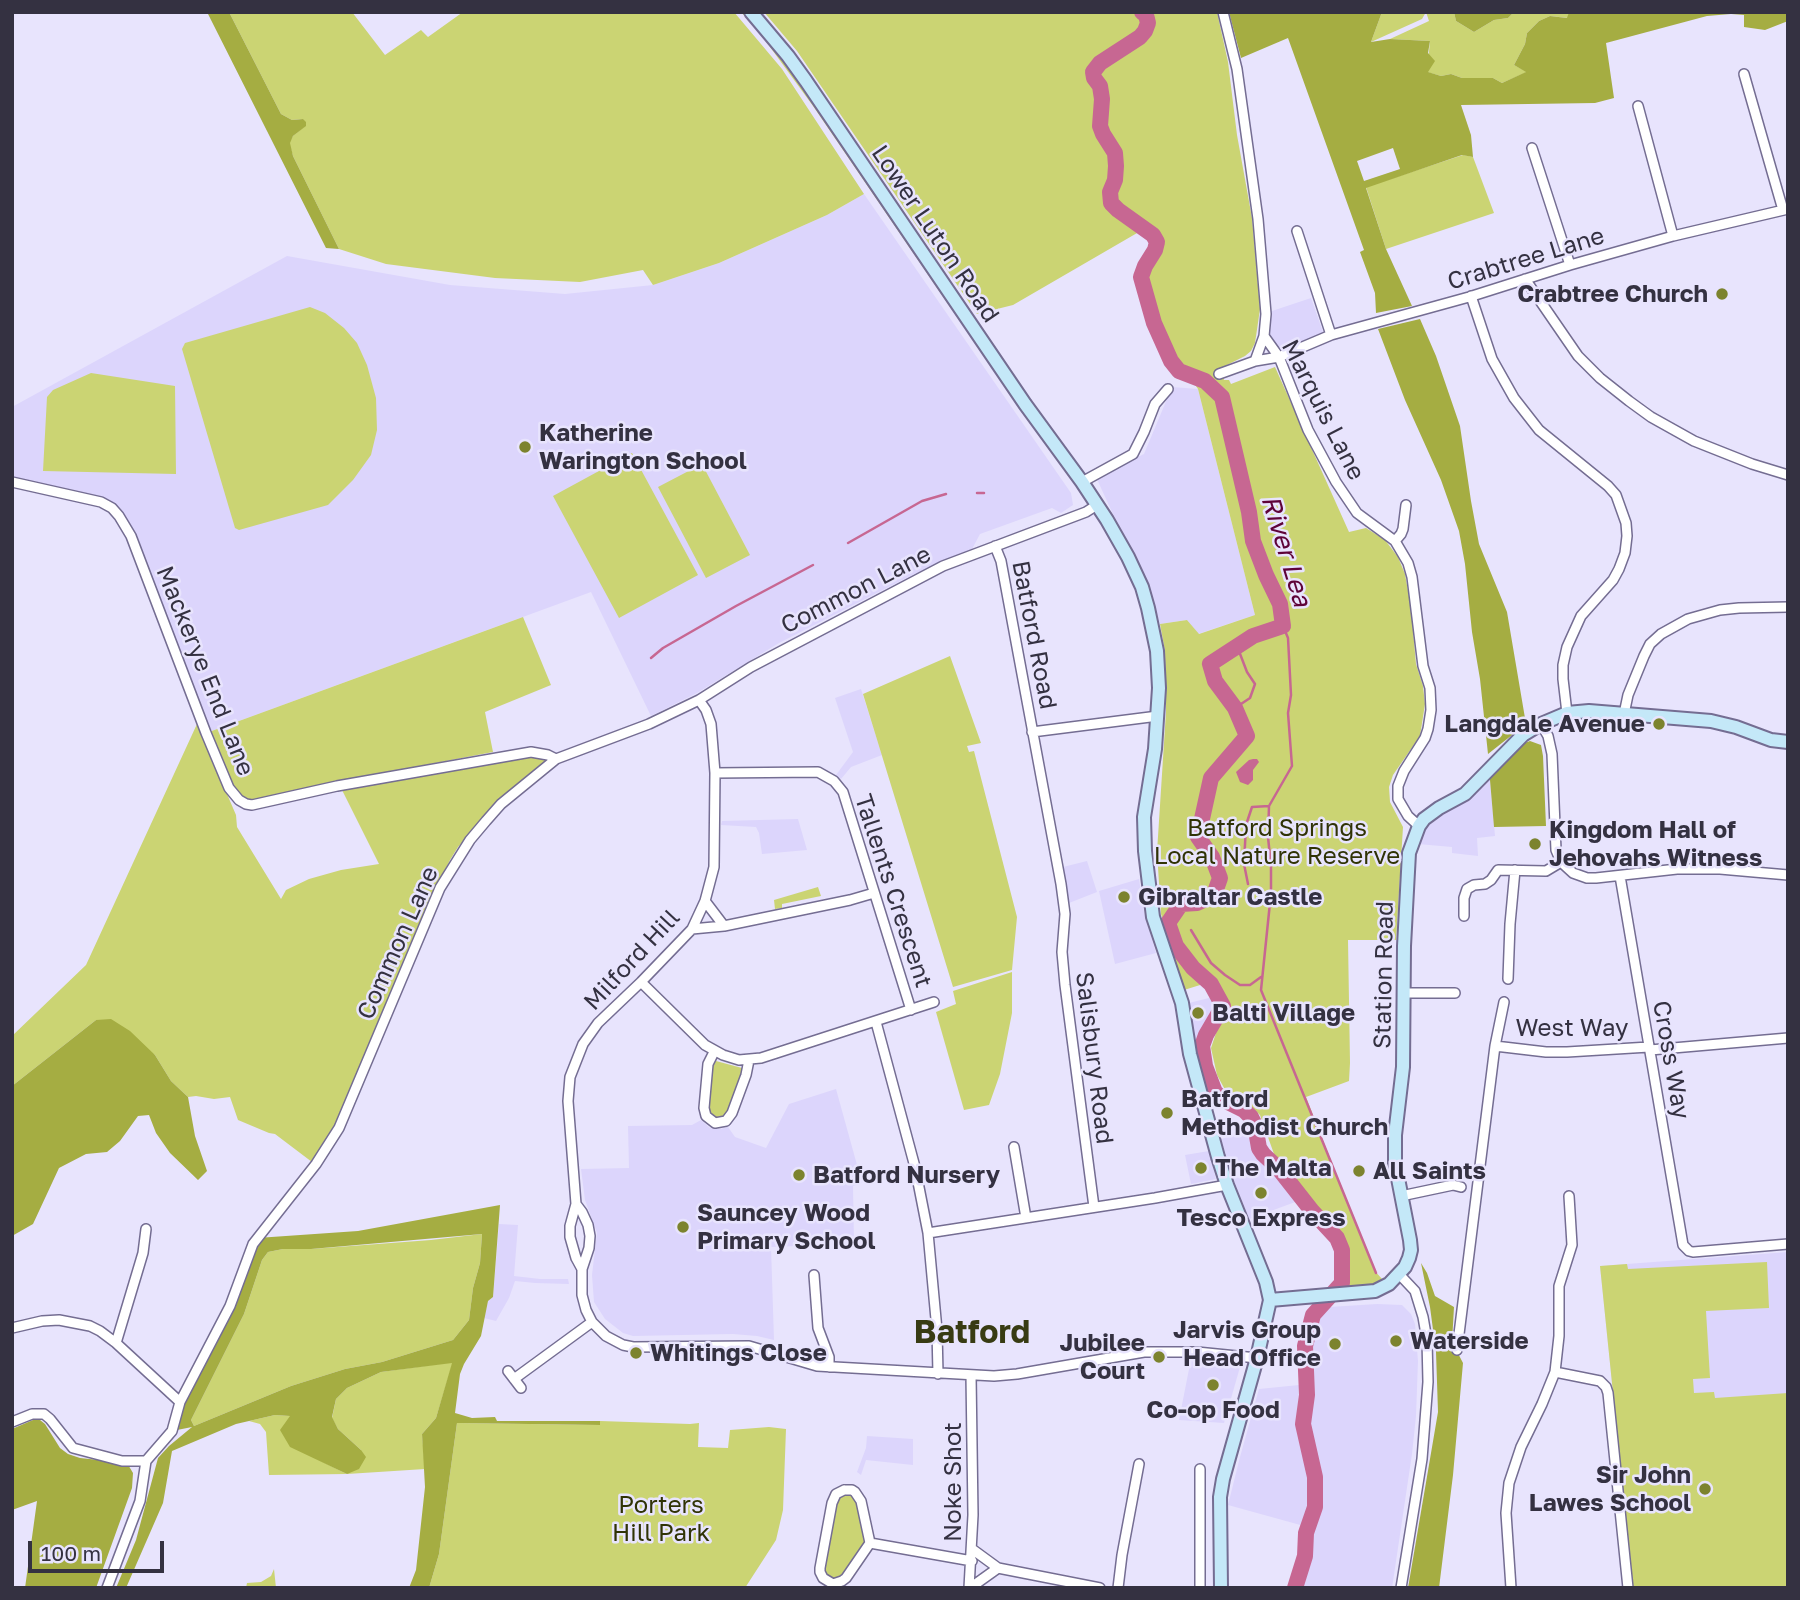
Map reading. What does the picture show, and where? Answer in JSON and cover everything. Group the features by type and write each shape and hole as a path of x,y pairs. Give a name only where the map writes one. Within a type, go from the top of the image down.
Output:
{"main road":[{"name":"Lower Luton Road","path":"751,12 806,81 1025,404 1082,482 1128,557 1149,608 1157,650 1159,688 1155,750 1144,817 1151,906 1163,951 1182,1003 1189,1054 1227,1185 1266,1282 1270,1300 1257,1358 1223,1479 1220,1497 1221,1588"},
{"path":"1419,826 1430,814 1465,794 1523,735 1567,713 1589,711 1711,721 1771,740 1788,742"},
{"name":"Station Road","path":"1399,1274 1411,1250 1395,1163 1395,1135 1403,1067 1404,946 1409,853 1419,826"},
{"path":"1270,1300 1375,1291 1389,1284 1399,1274"}],"street":[{"name":"Marquis Lane","path":"1223,12 1237,69 1258,219 1266,314 1264,335 1279,357 1308,430 1336,482 1357,513 1395,541 1408,563 1412,577 1431,698 1429,729 1404,771 1398,786 1398,799 1408,816 1419,826"},
{"path":"1744,74 1785,209"},
{"path":"1638,106 1673,236"},
{"path":"1532,148 1570,265"},
{"name":"Crabtree Lane","path":"1219,374 1255,361 1279,357 1331,335 1472,296 1570,265 1673,236 1785,209"},
{"path":"1297,231 1331,335"},
{"path":"1525,279 1577,356 1629,401 1660,423 1694,441 1788,475"},
{"path":"1472,296 1492,359 1514,398 1538,430 1608,486 1616,495 1624,513 1627,536 1619,569 1613,580 1581,616 1567,648 1563,679 1567,713"},
{"path":"1255,361 1264,335"},
{"path":"1082,482 1133,454 1155,404 1168,388"},
{"name":"Mackerye End Lane","path":"12,482 101,502 119,516 131,536 229,788 246,804 531,752 556,759"},
{"name":"Common Lane","path":"146,1461 172,1431 180,1402 230,1306 253,1244 316,1164 339,1128 440,888 470,840 501,804 556,759 649,724 699,700 751,667 943,566 1086,512 1097,505"},
{"path":"1395,541 1403,529 1406,505"},
{"name":"Batford Road","path":"995,546 1001,561 1065,914"},
{"path":"1624,714 1628,695 1644,656 1655,638 1671,627 1720,610 1788,607"},
{"name":"Milford Hill","path":"570,1237 576,1204 568,1101 570,1077 583,1044 598,1023 692,929 705,901 714,867 715,773 710,724 706,710 699,700"},
{"name":"Batford Road","path":"1032,732 1158,716"},
{"path":"1541,724 1548,736 1552,754 1556,850 1561,862 1573,873 1587,878 1677,869 1720,869 1788,875"},
{"name":"Tallents Crescent","path":"715,773 818,772 834,780 844,793 911,1010"},
{"path":"1464,916 1467,889 1485,884 1499,870 1546,871 1561,862"},
{"path":"1507,979 1515,870"},
{"name":"Cross Way","path":"1620,876 1682,1242 1686,1249 1693,1252 1788,1244"},
{"path":"692,929 724,926 874,893"},
{"path":"705,901 724,926"},
{"name":"Salisbury Road","path":"1065,914 1062,952 1065,985 1094,1207"},
{"path":"641,982 714,1052 730,1058 749,1060 934,1002"},
{"path":"1404,993 1455,993"},
{"path":"1457,1350 1495,1046 1504,1002"},
{"path":"876,1022 915,1167 928,1233 937,1330 938,1374"},
{"name":"West Way","path":"1495,1046 1567,1052 1788,1038"},
{"path":"714,1052 708,1064 704,1108 708,1119 715,1123 726,1121 732,1113 747,1075 749,1060"},
{"path":"1014,1147 1026,1218"},
{"path":"928,1233 1227,1185"},
{"path":"1401,1196 1452,1185 1461,1187"},
{"path":"1511,1588 1506,1513 1509,1483 1521,1447 1555,1372 1559,1336 1559,1286 1572,1245 1569,1196"},
{"name":"Milford Hill","path":"576,1204 585,1218 590,1236"},
{"path":"116,1343 143,1253 146,1230"},
{"path":"582,1269 570,1237 590,1236 582,1269 583,1303 592,1322 607,1336 633,1347 750,1346 828,1367 994,1376 1144,1352 1197,1352 1257,1358"},
{"path":"1399,1274 1415,1291 1423,1317 1427,1340 1428,1382 1422,1459 1401,1588"},
{"path":"814,1275 818,1328 829,1357 828,1367"},
{"path":"12,1328 41,1321 60,1320 90,1326 116,1343 180,1402"},
{"path":"520,1388 511,1375 592,1322"},
{"path":"1555,1372 1595,1380 1604,1384 1608,1393 1628,1588"},
{"name":"Noke Shot","path":"970,1588 973,1452 971,1375"},
{"path":"12,1422 32,1414 44,1414 73,1448 121,1461 146,1461 139,1501 107,1588"},
{"path":"1118,1588 1139,1464"},
{"path":"1200,1469 1200,1588"},
{"path":"848,1490 858,1495 870,1543 842,1581 830,1583 821,1575 832,1503 836,1494 848,1490"},
{"path":"870,1543 972,1561"},
{"path":"972,1549 998,1568 1099,1588"},
{"path":"970,1588 998,1568"},
{"path":"1045,1577 1051,1588"}],"shaded area":[{"name":"Katherine Warington School","path":"864,194 1071,493 1073,505 1061,513 1052,508 980,534 971,551 914,574 779,643 697,693 651,716 591,592 209,732 127,519 120,508 101,497 12,477 12,407 287,256 450,285 565,294 653,285 719,263 827,215"},
{"path":"1311,298 1323,332 1283,351 1278,349 1270,341 1269,312"},
{"path":"1172,387 1198,389 1255,615 1198,634 1187,620 1160,624 1132,550 1096,477 1144,454"},
{"path":"861,689 882,755 851,767 841,779 836,775 853,752 835,698"},
{"path":"1257,759 1259,762 1253,770 1253,780 1248,785 1240,782 1236,772 1249,760"},
{"path":"1488,779 1495,836 1477,838 1478,856 1452,853 1452,847 1418,844 1425,829 1474,794"},
{"path":"798,819 807,850 762,854 756,827 721,825 722,821"},
{"path":"1087,861 1097,892 1069,903 1063,867"},
{"path":"1139,879 1144,912 1156,953 1115,964 1099,891"},
{"path":"1217,996 1215,1011 1195,1047 1189,1003"},
{"name":"Sauncey Wood Primary School","path":"836,1089 862,1183 853,1186 854,1244 771,1247 774,1340 733,1334 633,1336 623,1333 605,1319 594,1302 592,1275 597,1233 585,1200 581,1169 629,1168 628,1126 692,1125 701,1120 710,1128 728,1127 735,1137 766,1148 789,1104"},
{"path":"1251,1131 1256,1153 1261,1161 1298,1201 1249,1219 1221,1139"},
{"path":"1209,1151 1216,1179 1191,1184 1185,1155"},
{"path":"499,1224 518,1225 514,1276 568,1279 569,1284 515,1281 496,1321 484,1318 488,1301 493,1297"},
{"name":"Sir John Lawes School","path":"1788,1252 1788,1588 1633,1588 1600,1266"},
{"path":"1402,1305 1411,1314 1415,1324 1418,1361 1412,1454 1392,1588 1300,1588 1309,1558 1309,1540 1319,1508 1319,1475 1308,1408 1313,1330 1322,1311 1329,1307"},
{"path":"1191,1359 1224,1362 1240,1367 1224,1423 1179,1420"},
{"path":"1299,1385 1298,1431 1308,1469 1310,1493 1304,1526 1228,1505 1259,1389"},
{"path":"867,1436 913,1439 913,1465 866,1460 861,1475 857,1472 866,1448"}],"green space":[{"path":"207,12 229,12 281,114 292,120 303,119 306,122 306,126 293,136 290,143 293,156 339,249 326,248"},
{"path":"229,12 352,12 385,55 421,30 428,37 463,12 734,12 782,69 864,194 827,215 719,263 653,285 643,270 580,282 495,278 386,264 339,249 289,143 305,126 303,119 292,120 281,114"},
{"path":"741,12 745,12 792,69 950,307 813,106"},
{"name":"Batford Springs Local Nature Reserve","path":"764,12 1217,12 1228,62 1237,135 1252,218 1260,309 1255,343 1251,351 1221,368 1224,380 1229,380 1231,384 1275,367 1349,532 1366,528 1385,540 1398,557 1405,574 1416,664 1423,686 1425,704 1420,736 1393,775 1389,787 1390,802 1403,827 1396,940 1348,940 1349,1081 1306,1097 1374,1270 1382,1279 1371,1286 1345,1288 1346,1257 1338,1234 1323,1220 1278,1165 1260,1115 1245,1101 1229,1097 1217,1075 1211,1048 1223,1012 1213,981 1184,990 1161,914 1157,852 1166,712 1165,651 1160,624 1187,620 1199,634 1255,615 1198,389 1189,376 1179,371 1171,361 1154,323 1141,277 1155,250 1153,235 1144,229 1013,305 977,314 797,51"},
{"path":"1229,12 1382,12 1371,42 1390,39 1430,41 1428,53 1435,61 1428,72 1462,78 1493,78 1502,83 1526,72 1514,65 1525,44 1527,33 1539,21 1550,16 1567,18 1569,12 1788,12 1788,21 1765,30 1744,27 1744,15 1731,14 1707,16 1606,43 1614,98 1595,103 1461,105 1471,135 1473,157 1462,155 1366,188 1386,249 1412,306 1376,313 1375,293 1360,252 1364,250 1288,38 1241,58","holes":["1393,148 1400,169 1364,181 1357,161"]},
{"path":"1382,12 1426,12 1422,19 1371,42"},
{"path":"1426,12 1454,12 1456,21 1474,32 1494,20 1508,18 1514,12 1569,12 1568,18 1550,16 1539,21 1527,33 1525,44 1514,65 1527,72 1502,83 1493,78 1462,78 1427,72 1430,41 1390,39 1429,21"},
{"path":"1454,12 1514,12 1508,18 1494,20 1474,32 1456,21"},
{"path":"1463,155 1473,157 1494,213 1386,249 1366,187"},
{"path":"310,307 325,313 344,328 357,343 367,365 376,398 377,430 371,455 353,480 328,505 239,530 235,528 182,349 185,343"},
{"path":"1420,319 1460,426 1479,544 1507,612 1526,724 1488,754 1459,531 1441,480 1405,400 1378,329"},
{"path":"91,373 175,386 176,474 43,471 47,397 53,390"},
{"path":"632,453 698,575 619,618 553,496"},
{"path":"702,464 750,555 706,578 658,487"},
{"path":"523,617 551,685 485,712 493,752 250,802 237,793 209,732"},
{"path":"950,656 981,743 967,746 969,752 974,751 1017,917 1012,970 953,987 863,694"},
{"path":"197,724 236,815 237,827 281,899 286,890 309,879 379,864 341,788 533,755 544,757 546,761 545,765 513,788 489,812 450,860 349,1095 334,1127 312,1162 275,1134 238,1120 230,1097 188,1097 171,1081 155,1055 96,1020 12,1086 12,1036 86,965"},
{"path":"1530,741 1541,745 1546,826 1494,827 1488,779 1522,744"},
{"path":"818,887 821,896 782,904 782,908 775,909 774,900"},
{"path":"1012,972 1012,1013 1000,1074 989,1105 964,1110 936,1012 956,1004 953,991"},
{"path":"111,1019 130,1031 155,1055 171,1081 188,1097 195,1136 207,1171 198,1180 170,1153 156,1133 149,1115 138,1116 120,1141 107,1152 86,1154 59,1168 33,1224 12,1236 12,1086 96,1020"},
{"path":"716,1061 743,1070 727,1114 721,1119 711,1118 708,1109 712,1068"},
{"path":"500,1205 493,1297 488,1301 481,1336 460,1374 455,1413 472,1418 495,1417 497,1421 600,1421 600,1425 457,1423 439,1554 429,1588 409,1588 416,1570 425,1487 422,1434 436,1418 452,1363 381,1372 347,1388 336,1399 332,1417 338,1429 366,1457 359,1469 347,1474 290,1447 280,1430 290,1416 275,1415 236,1424 172,1451 163,1503 126,1588 116,1588 136,1540 158,1458 192,1427 172,1431 180,1402 257,1238 358,1231","holes":["482,1234 480,1263 473,1288 469,1320 453,1340 291,1386 194,1426 191,1420 244,1314 262,1260 268,1252"]},
{"path":"482,1234 480,1263 473,1288 469,1320 453,1340 291,1386 194,1426 191,1420 244,1314 262,1260 268,1252"},
{"name":"Sir John Lawes School","path":"1767,1262 1769,1308 1706,1311 1710,1378 1693,1379 1694,1393 1714,1392 1715,1398 1788,1393 1788,1588 1633,1588 1600,1266 1627,1264 1628,1269"},
{"path":"1421,1263 1435,1296 1454,1307 1452,1342 1463,1363 1439,1588 1408,1588 1438,1412 1436,1352"},
{"path":"453,1362 436,1418 422,1434 425,1469 347,1474 361,1450 338,1429 332,1418 336,1399 347,1388 381,1372"},
{"path":"275,1415 291,1416 309,1455 347,1474 269,1475 266,1432 260,1424 249,1421"},
{"path":"33,1420 40,1420 45,1424 60,1448 68,1454 80,1458 127,1463 133,1473 132,1488 96,1588 25,1588 37,1501 12,1510 12,1429"},
{"name":"Porters Hill Park","path":"600,1421 699,1423 698,1447 728,1448 730,1430 769,1427 786,1429 783,1510 776,1540 745,1588 429,1588 439,1554 457,1423 599,1425"},
{"path":"850,1494 858,1504 866,1541 843,1576 832,1579 824,1571 836,1499"},
{"path":"274,1569 276,1588 246,1588 247,1583 261,1582 271,1576"}],"waterway":[{"name":"River Lea","path":"1142,12 1148,23 1145,31 1100,63 1093,72 1100,86 1102,99 1100,126 1115,153 1115,180 1110,192 1111,203 1153,235 1157,242 1141,277 1154,323 1171,361 1179,371 1205,381 1222,397 1249,512 1253,541 1280,604 1283,626 1253,636 1210,664 1215,681 1235,708 1247,736 1211,778 1198,837 1212,857 1220,878 1214,895 1197,903 1181,904 1168,923 1176,946 1193,968 1211,984 1223,1006 1202,1046 1205,1066 1215,1092 1251,1117 1263,1154 1337,1238 1342,1250 1342,1283 1313,1315 1305,1346 1307,1395 1303,1424 1315,1477 1315,1507 1306,1533 1305,1556 1295,1588"},
{"path":"977,493 984,493"},
{"path":"848,543 922,501 946,494"},
{"path":"651,658 663,648 736,606 813,565"},
{"path":"1283,626 1288,638 1291,695 1288,713 1292,766 1269,806 1271,893 1261,990 1376,1273"},
{"path":"1235,708 1250,698 1255,684 1237,646"},
{"path":"1248,884 1244,864 1246,825 1252,807 1269,806"},
{"path":"1191,930 1211,963 1225,975 1240,985 1250,985 1261,977"}],"place":[{"name":"Crabtree Church","path":"1722,294"},
{"name":"Katherine Warington School","path":"525,447"},
{"name":"Langdale Avenue","path":"1659,724"},
{"name":"Kingdom Hall of Jehovahs Witness","path":"1535,844"},
{"name":"Gibraltar Castle","path":"1124,897"},
{"name":"Balti Village","path":"1198,1013"},
{"name":"Batford Methodist Church","path":"1167,1113"},
{"name":"The Malta","path":"1201,1168"},
{"name":"All Saints","path":"1359,1171"},
{"name":"Batford Nursery","path":"799,1175"},
{"name":"Tesco Express","path":"1261,1193"},
{"name":"Sauncey Wood Primary School","path":"683,1227"},
{"name":"Waterside","path":"1396,1341"},
{"name":"Jarvis Group Head Office","path":"1335,1344"},
{"name":"Whitings Close","path":"636,1353"},
{"name":"Jubilee Court","path":"1159,1357"},
{"name":"Co-op Food","path":"1213,1385"},
{"name":"Sir John Lawes School","path":"1705,1489"}],"district":[{"name":"Batford","path":"972,1333"}]}
